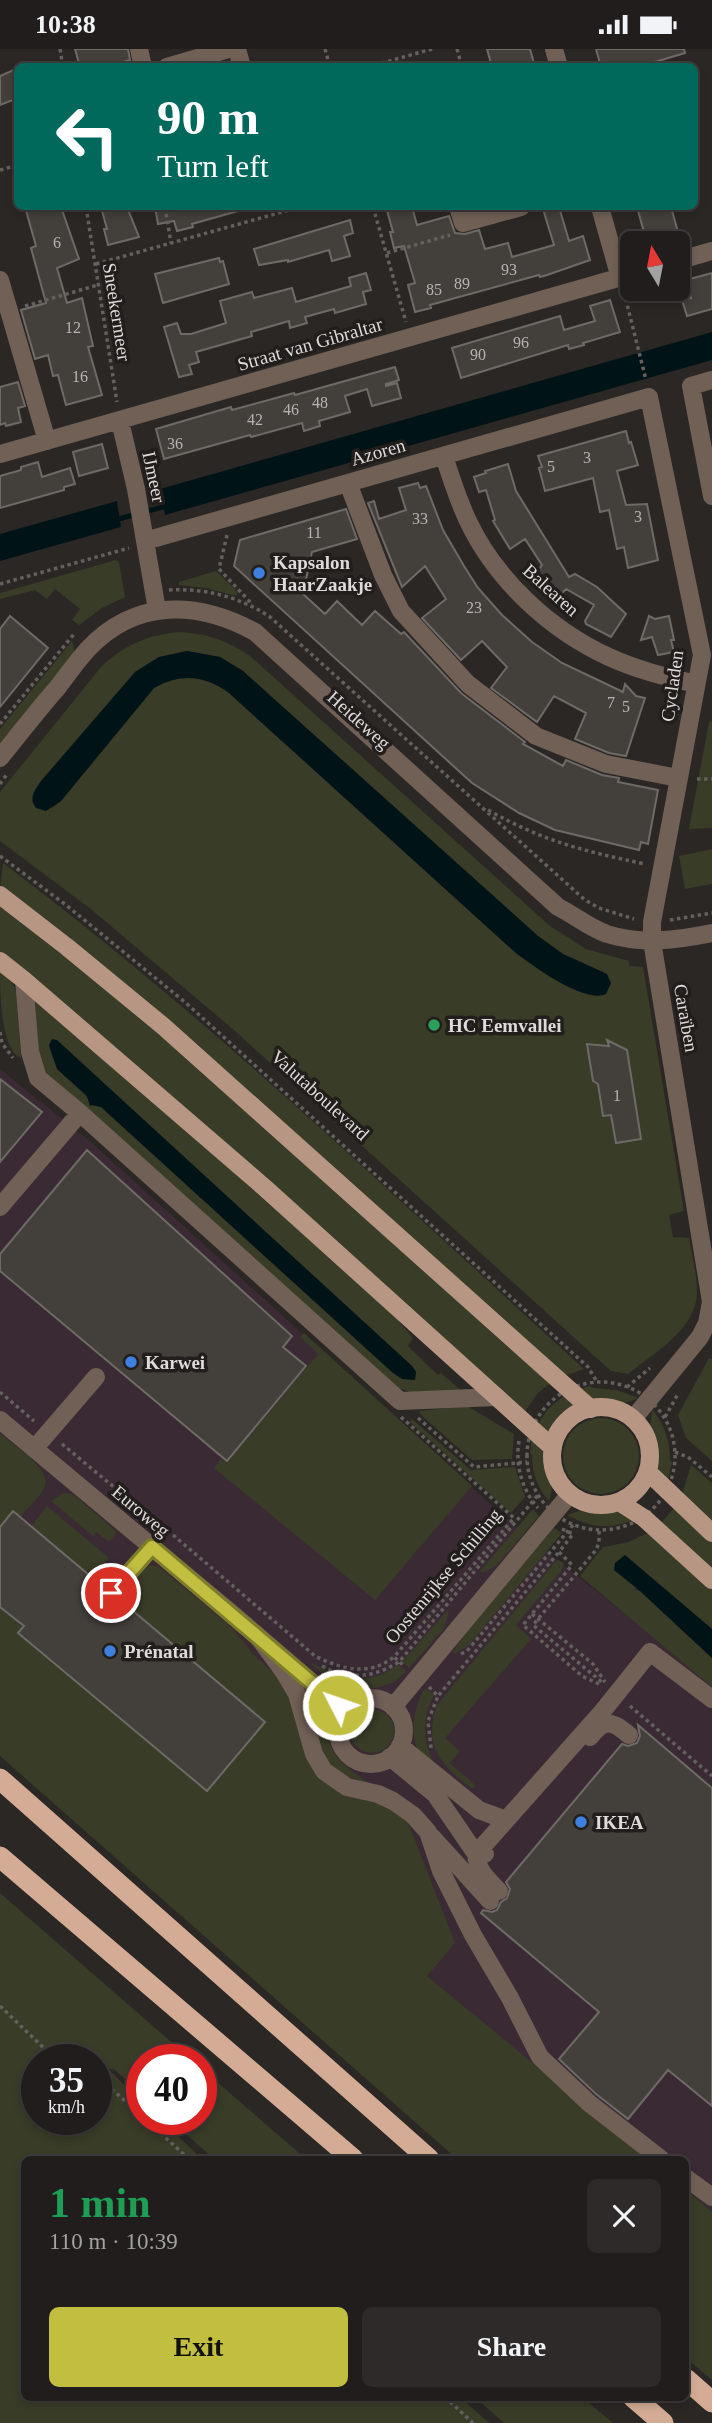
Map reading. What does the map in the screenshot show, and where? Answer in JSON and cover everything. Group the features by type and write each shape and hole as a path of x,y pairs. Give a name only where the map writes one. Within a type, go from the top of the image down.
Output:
{"highway":[{"path":"0,1779 426,2156"},
{"path":"0,1857 349,2156"},
{"path":"689,2382 712,2402"},
{"path":"638,2401 663,2423"}],"main road":[{"path":"0,895 86,961 163,1026 591,1409"},
{"path":"0,961 265,1188 553,1448"},
{"path":"611,1408 633,1419 648,1440 650,1453 648,1472 639,1487 619,1502 593,1505 570,1494 555,1472 553,1448 565,1423 591,1409 611,1408"},
{"path":"648,1472 712,1533"},
{"path":"619,1502 644,1518 712,1580"}],"street":[{"path":"181,63 228,49"},
{"path":"461,215 495,210"},
{"path":"601,210 620,260"},
{"path":"690,257 712,251"},
{"name":"Straat van Gibraltar","path":"0,454 620,278"},
{"path":"0,280 9,310 7,331 47,441"},
{"path":"712,380 691,386 712,496"},
{"name":"Azoren","path":"144,533 232,516 444,456 648,391"},
{"name":"Cycladen","path":"648,391 702,655 652,922 652,941"},
{"name":"IJmeer","path":"120,421 144,533"},
{"name":"Balearen","path":"444,456 469,522 492,561 517,591 559,629 608,657 650,673 696,684"},
{"path":"348,483 383,575 401,611 468,684 536,736 606,764 678,778"},
{"path":"144,533 157,610"},
{"name":"Heideweg","path":"5,764 89,649 112,629 157,610 210,613 255,632 558,907 604,933 627,939 652,941 712,933"},
{"name":"Caraïben","path":"633,1419 701,1337 711,1310 710,1287 652,941"},
{"path":"24,980 30,1052 38,1078 400,1401 497,1397"},
{"path":"0,1207 80,1113"},
{"path":"34,1449 96,1377"},
{"name":"Euroweg","path":"0,1420 345,1711"},
{"path":"393,1707 570,1494"},
{"path":"111,1593 152,1547"},
{"name":"Euroweg","path":"256,1634 298,1694 314,1754 324,1771 347,1787 378,1794 407,1810"},
{"path":"507,1828 602,1712 612,1691 650,1652 712,1699"},
{"path":"366,1763 383,1761 395,1751 404,1730 393,1707 386,1702 368,1698 359,1700 345,1711 338,1727 341,1743 351,1757 366,1763 428,1832 499,1892 477,1863 484,1854 598,1727 607,1723 631,1732 613,1714 602,1712"},
{"path":"395,1751 433,1782 507,1828"},
{"path":"433,1782 484,1854"},
{"path":"428,1832 441,1871 540,2057 589,2103 657,2156"},
{"path":"689,2180 712,2197"}],"path":[{"path":"382,63 432,49"},
{"name":"Sneekermeer","path":"87,210 120,421"},
{"path":"166,210 171,243"},
{"path":"96,264 289,210"},
{"path":"374,210 411,337"},
{"path":"387,253 461,231 461,215"},
{"path":"9,310 99,285"},
{"path":"630,301 648,391"},
{"path":"232,516 219,569 254,605"},
{"path":"0,584 128,548 144,533"},
{"name":"Heideweg","path":"153,591 197,589 254,605 586,900 599,908 652,922 712,913"},
{"path":"0,724 74,634"},
{"path":"0,784 5,764"},
{"name":"Heideweg","path":"480,806 522,829 563,845 662,867"},
{"name":"Valutaboulevard","path":"0,856 94,927 195,1011 588,1367 597,1382"},
{"path":"597,1382 624,1385 649,1400 665,1418 675,1453 675,1472 667,1493 644,1518 621,1528 599,1531 573,1524 554,1514 538,1496 527,1462 532,1427 546,1407 567,1389 597,1382"},
{"path":"0,1392 144,1512"},
{"path":"438,1696 394,1657 514,1518 391,1409 400,1401 474,1467 527,1462"},
{"path":"675,1453 688,1457 712,1477"},
{"name":"Oostenrijkse Schilling","path":"304,1656 331,1671 352,1677 378,1672 399,1661 538,1496"},
{"path":"599,1531 596,1550 533,1625 712,1776"},
{"path":"434,1756 428,1721 438,1696 558,1552"},
{"path":"532,1614 593,1664 612,1691"},
{"path":"0,2006 40,2044"},
{"path":"112,2089 126,2101"},
{"path":"163,2135 186,2156"},
{"path":"449,2401 473,2423"}],"shaded area":[{"path":"712,332 712,360 165,515 160,489"},
{"path":"117,501 121,527 0,561 0,534"},
{"path":"187,651 220,657 243,671 538,936 563,954 607,974 611,983 606,994 597,996 573,989 517,954 229,693 202,680 183,678 154,688 61,801 46,811 36,808 32,797 41,781 135,672 159,657"},
{"path":"52,1039 57,1040 412,1366 416,1372 415,1380 402,1379 393,1373 101,1107 90,1106 87,1096 57,1069 49,1045"},
{"path":"0,1069 92,1143 519,1530 712,1682 712,2294 689,2274 689,2156 550,2156 0,1688"},
{"path":"625,1555 712,1629 712,1658 614,1570 615,1563"}],"green space":[{"path":"116,560 119,562 125,597 102,608 79,625 72,620 80,609 55,589 47,599 35,590 0,599 0,593"},
{"path":"216,571 238,592 236,596 206,588 179,585 179,582"},
{"name":"HC Eemvallei","path":"167,633 207,636 250,656 550,926 586,949 629,961 629,966 643,967 684,1211 669,1215 673,1237 689,1238 697,1292 695,1305 682,1329 628,1374 611,1371 235,1031 92,910 0,841 0,792 101,667 128,647","holes":["187,651 220,657 243,671 538,936 563,954 603,972 595,996 550,977 517,954 229,693 211,683 183,678 154,688 61,801 51,809 135,672 159,657"]},
{"path":"72,641 75,653 0,744 0,729"},
{"path":"712,721 712,828 689,829 709,722"},
{"path":"712,849 712,884 685,889 679,856"},
{"path":"3,863 79,922 227,1045 584,1369 561,1377 0,889"},
{"path":"0,900 95,974 552,1382 538,1393 523,1414 0,956"},
{"path":"0,967 16,992 21,1058 14,1053 5,1032"},
{"path":"35,996 376,1295 413,1338 408,1346 438,1375 441,1373 463,1392 410,1392 398,1388 47,1076 35,1037","holes":["53,1039 416,1372 393,1373 101,1107 92,1105 56,1065 49,1045"]},
{"path":"304,1333 472,1486 375,1600 214,1468 221,1459 227,1463 318,1354 300,1337"},
{"path":"709,1358 712,1359 712,1461 686,1438 678,1415"},
{"path":"590,1386 617,1390 638,1398 614,1404 598,1401 578,1389"},
{"path":"565,1395 574,1403 559,1424 548,1434 536,1427 548,1409"},
{"path":"467,1406 514,1434 512,1459 472,1460 419,1411"},
{"path":"652,1409 663,1426 669,1446 672,1462 667,1485 657,1468 656,1450 650,1428"},
{"path":"601,1418 615,1421 628,1429 636,1442 639,1456 636,1470 628,1483 615,1491 601,1494 587,1491 574,1483 566,1470 563,1456 566,1442 574,1429 587,1421"},
{"path":"412,1419 471,1470 515,1467 525,1497 511,1513 410,1422"},
{"path":"0,1434 30,1457 46,1479 40,1494 20,1517 13,1511 0,1527"},
{"path":"532,1437 542,1450 549,1467 552,1484 549,1501 534,1474 530,1453"},
{"path":"691,1465 712,1483 712,1521 681,1498"},
{"path":"63,1493 73,1494 117,1532 109,1542 96,1532 93,1536 51,1501"},
{"path":"47,1506 109,1558 93,1578 31,1526"},
{"path":"676,1506 712,1539 712,1573 659,1525"},
{"path":"533,1509 539,1516 497,1565 483,1573 480,1571"},
{"path":"582,1510 618,1511 636,1519 618,1525 601,1526 584,1523 567,1515"},
{"path":"554,1528 562,1533 469,1645 454,1654 464,1634"},
{"path":"651,1531 712,1586 712,1629 660,1585 634,1589 640,1591 712,1658 712,1687 580,1576 603,1547 629,1542"},
{"path":"558,1560 564,1563 562,1570 516,1625 531,1639 445,1738 460,1751 450,1763 474,1784 475,1787 471,1788 451,1771 437,1753 432,1732 437,1705"},
{"path":"150,1565 159,1567 231,1627 254,1655 278,1677 289,1691 309,1756 368,1797 400,1814 408,1822 455,1943 427,1976 645,2156 454,2156 0,1756 0,1607 23,1626 18,1633 206,1790 265,1722 118,1599 144,1568"},
{"path":"447,1611 449,1613 443,1630 409,1668 402,1662"},
{"path":"311,1663 354,1678 375,1676 398,1665 406,1671 384,1686 357,1688 331,1679"},
{"path":"425,1688 434,1695 427,1714 425,1732 428,1750 437,1768 420,1753 414,1738 416,1711"},
{"path":"305,1692 323,1707 329,1741 336,1755 349,1769 370,1784 351,1778 328,1762 316,1740"},
{"path":"372,1709 387,1716 394,1731 387,1746 372,1753 357,1746 350,1731 357,1716"},
{"path":"0,1893 174,2044 126,2044 126,2080 112,2069 112,2044 21,2044 21,2135 112,2135 112,2073 126,2086 126,2135 177,2135 199,2156 21,2156 21,2401 464,2401 489,2423 0,2423"},
{"path":"217,2082 303,2156 211,2156 187,2135 217,2135"},
{"path":"689,2193 712,2212 712,2380 689,2361"},
{"path":"479,2401 587,2401 613,2423 504,2423"}],"building":[{"path":"75,49 128,49 130,60 120,63 79,63"},
{"path":"487,49 530,49 534,63 491,63"},
{"path":"596,49 684,49 685,53 651,63 600,63"},
{"path":"14,70 14,100 0,105 0,76"},
{"path":"26,210 62,210 79,259 57,268 67,303 82,298 93,346 88,347 102,395 66,405 58,375 53,376 48,355 35,359 21,310 46,303 31,248 36,246"},
{"path":"102,210 128,210 139,237 108,245 104,229 107,229"},
{"path":"156,210 238,211 177,231 174,221 158,224"},
{"path":"387,210 413,210 417,225 449,216 455,233 465,234 479,230 485,249 508,243 512,257 554,245 543,210 560,210 569,241 583,236 590,260 540,277 539,275 430,305 431,308 415,312 408,285 415,283 404,246 394,248 390,232 393,232"},
{"path":"638,210 672,210 678,231 644,231"},
{"path":"350,220 353,233 344,236 350,256 332,261 329,250 288,262 259,265 254,249"},
{"path":"219,258 220,262 223,261 229,284 163,303 155,274"},
{"path":"366,273 371,290 363,292 366,304 335,313 334,309 305,317 307,323 290,328 289,321 251,332 252,336 196,352 199,362 189,365 192,374 179,377 164,327 177,323 181,334 191,334 226,323 220,301 252,292 254,298 292,288 296,302 351,286 349,278"},
{"path":"712,273 712,309 687,316 682,301 690,301 690,279"},
{"path":"610,300 620,332 583,343 584,345 569,349 568,345 461,378 452,348 560,316 564,330 595,321 590,306"},
{"path":"395,367 399,380 386,386 397,383 401,398 372,406 367,389 345,396 350,412 319,421 320,426 304,431 302,423 164,459 156,429 231,407 232,410 294,393 295,395"},
{"path":"18,382 25,406 18,408 21,422 0,425 0,387"},
{"path":"626,431 638,465 617,471 626,505 647,504 658,560 628,568 624,547 617,549 609,510 600,512 593,478 545,491 538,456"},
{"path":"102,444 108,468 79,476 73,452"},
{"path":"38,462 42,477 70,468 75,484 64,487 64,490 0,508 0,476"},
{"path":"508,464 516,491 569,577 575,574 597,587 626,614 611,637 586,624 594,605 566,589 557,599 533,577 542,565 525,539 510,549 493,521 495,520 486,490 479,492 474,477"},
{"path":"418,483 420,488 426,486 443,530 478,588 502,615 532,642 562,663 623,692 625,684 636,696 645,698 626,756 609,753 575,739 586,713 554,696 537,722 491,688 507,667 482,641 461,660 422,618 446,599 425,566 402,587 368,503 374,501 379,519 406,510 399,488"},
{"path":"346,509 357,539 312,552 303,594 325,614 337,601 362,625 375,611 401,634 404,632 461,693 525,742 523,744 563,766 566,760 602,775 619,778 618,782 658,790 648,844 641,842 639,850 555,830 519,813 472,783 234,566 240,540"},
{"path":"10,616 48,648 0,707 0,629"},
{"path":"649,616 655,619 669,616 674,652 658,655 652,637 641,640"},
{"path":"607,1040 627,1050 641,1139 616,1143 611,1115 603,1116 598,1084 593,1081 587,1044 609,1046"},
{"path":"0,1079 42,1112 0,1162"},
{"path":"87,1150 292,1336 283,1347 306,1366 227,1461 0,1271 0,1254"},
{"path":"13,1511 102,1586 100,1596 104,1602 114,1604 120,1600 265,1722 207,1791 18,1633 24,1626 0,1607 0,1527"},
{"path":"638,1725 712,1788 712,2106 668,2070 628,2119 596,2094 559,2059 599,2012 481,1913 483,1910 497,1910 507,1898 510,1889 506,1882 622,1744 628,1746 637,1743 640,1736"}],"waterway":[{"path":"115,520 170,505"}],"place":[{"name":"Kapsalon HaarZaakje","path":"259,573"},
{"name":"HC Eemvallei","path":"434,1025"},
{"name":"Karwei","path":"131,1362"},
{"name":"Prénatal","path":"110,1651"},
{"name":"IKEA","path":"581,1822"}],"route":[{"path":"111,1593 152,1547 338,1705"}]}
